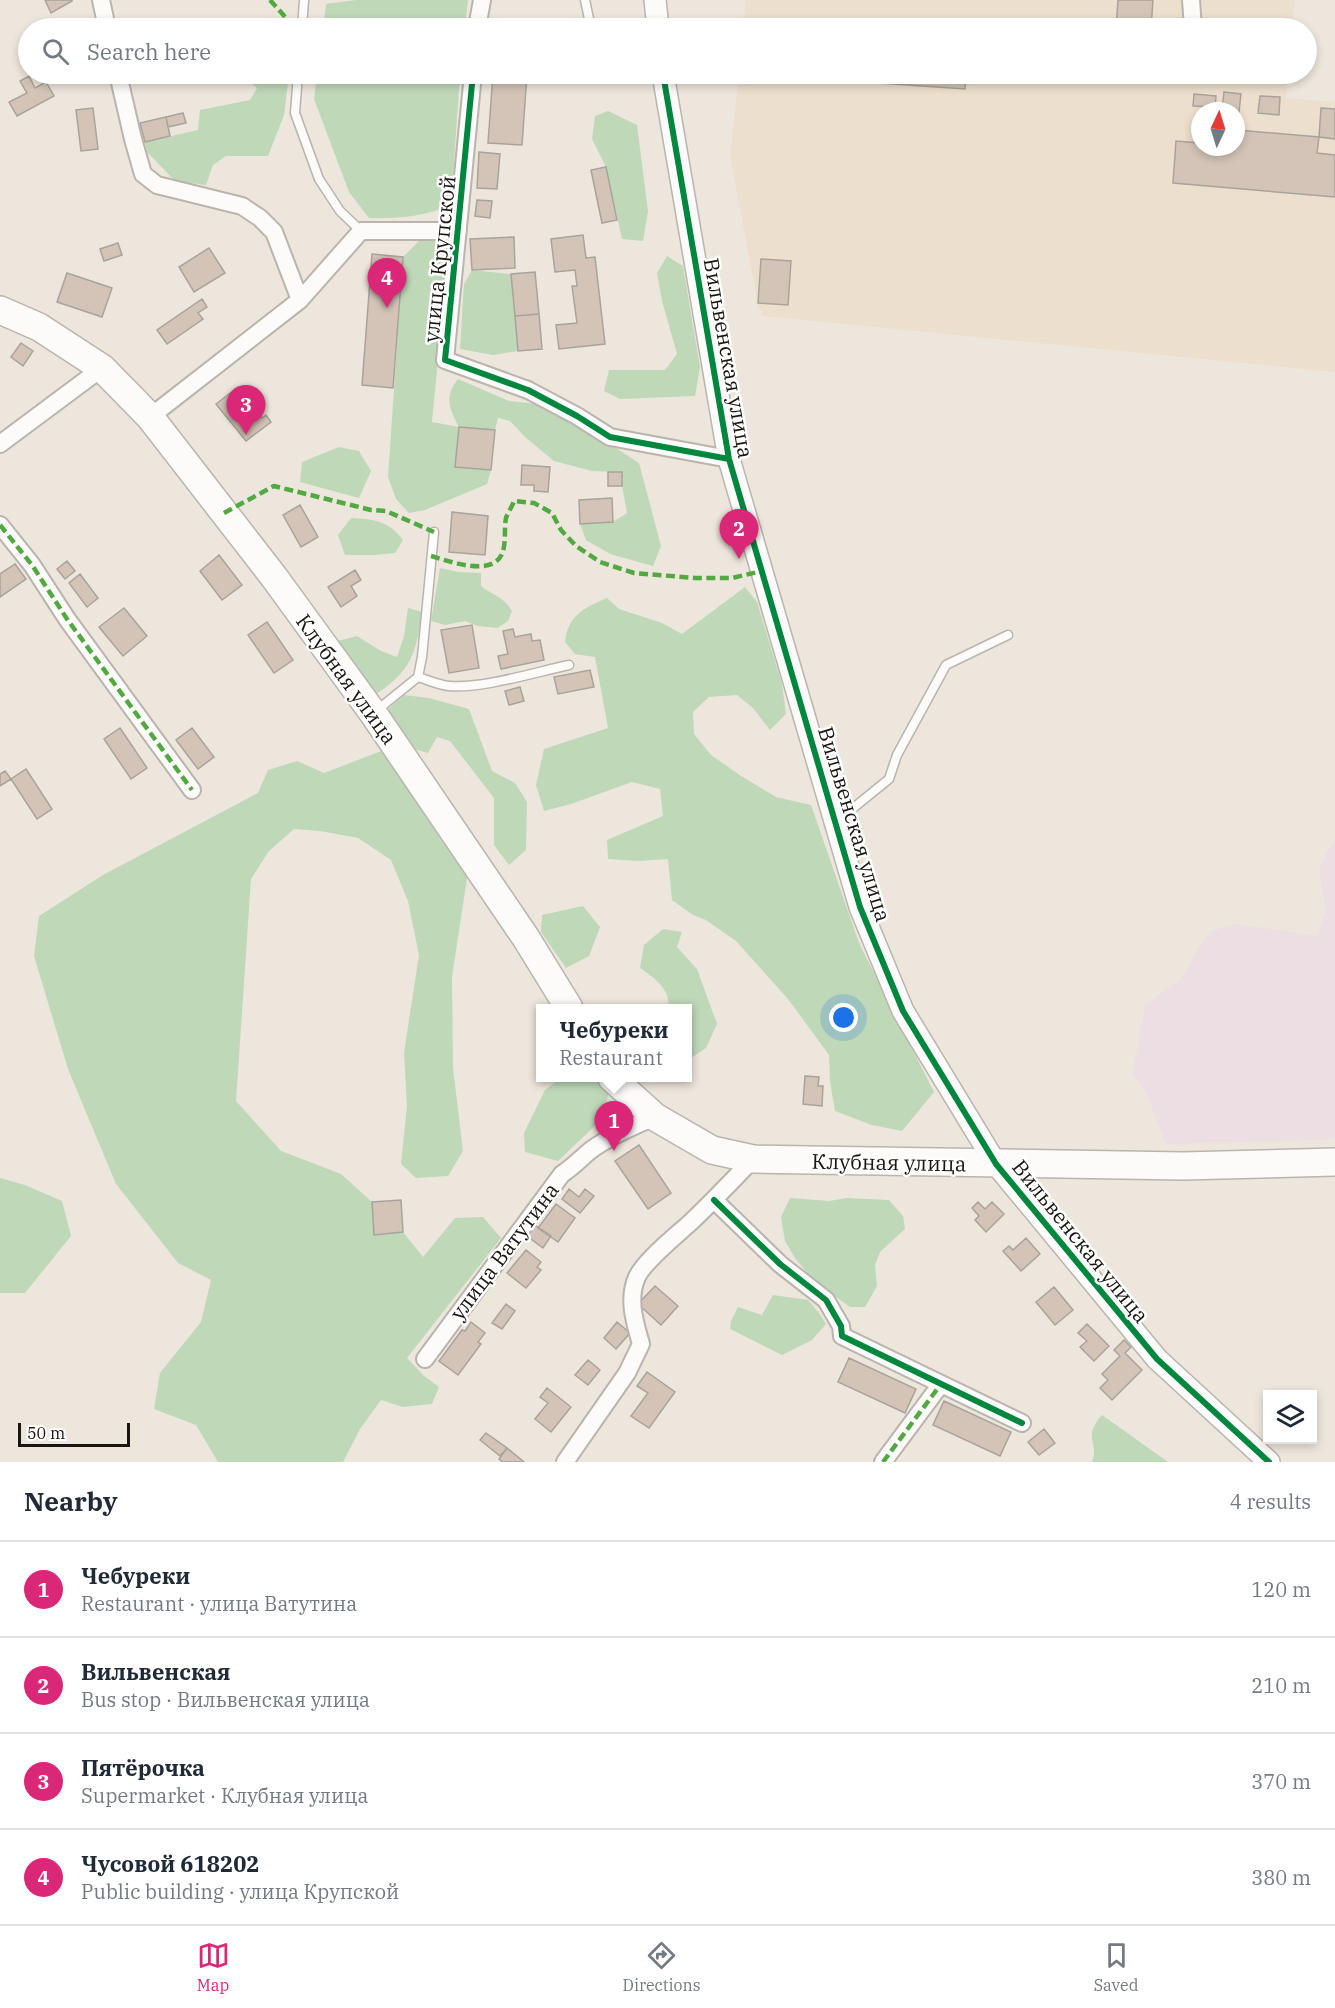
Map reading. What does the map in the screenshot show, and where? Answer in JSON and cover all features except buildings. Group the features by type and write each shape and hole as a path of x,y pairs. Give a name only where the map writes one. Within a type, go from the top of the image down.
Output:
{"main road":[{"name":"Клубная улица","path":"0,310 39,327 102,368 150,417 274,578 373,713 526,938 567,1004"},
{"name":"Клубная улица","path":"617,1082 655,1117 712,1150 753,1159 1183,1166 1335,1162"}],"street":[{"path":"101,0 105,18"},
{"path":"479,18 482,0"},
{"path":"655,0 657,18"},
{"path":"1191,0 1192,18"},
{"path":"120,84 143,174 158,184 242,206 260,218 274,232 300,300"},
{"name":"улица Крупской","path":"472,84 446,360 528,390 577,416 610,437 729,459"},
{"name":"Вильвенская улица","path":"665,84 729,459 860,907 903,1011 996,1164 1157,1359 1269,1462"},
{"path":"150,417 300,300 361,231 458,231"},
{"path":"0,444 102,368"},
{"path":"0,525 32,565 68,620 192,790"},
{"name":"улица Ватутина","path":"424,1359 562,1174 574,1167 592,1150 627,1129 655,1117"},
{"path":"565,1462 627,1373 641,1344 633,1317 634,1288 638,1275 753,1159"},
{"path":"714,1200 780,1264 826,1300 841,1326 842,1336 1022,1423"},
{"path":"883,1462 941,1384"}],"lane":[{"path":"303,18 304,0"},
{"path":"585,0 589,18"},
{"path":"297,84 295,113 319,179 340,211 361,231"},
{"path":"373,713 418,678 434,532"},
{"path":"836,823 889,779 897,755 946,665 1008,635"},
{"path":"418,678 447,686 461,686 487,683 569,665"}],"shaded area":[{"path":"746,0 1295,0 1293,18 744,18"},
{"path":"738,84 1287,84 1286,98 1335,102 1335,372 763,316 758,303 730,156"},
{"path":"1335,838 1335,1138 1166,1144 1145,1090 1133,1074 1145,1005 1180,980 1209,932 1235,924 1318,936 1326,911 1319,869"}],"green space":[{"path":"356,0 468,0 466,18 324,18 326,4"},
{"path":"252,84 288,84 284,115 268,156 226,156 213,165 206,185 175,181 147,152 145,142 198,130 200,110 250,100 257,88"},
{"path":"316,84 459,84 451,206 410,216 369,218 349,192 314,99"},
{"path":"608,111 637,125 648,211 643,241 622,239 606,167 592,139 595,116"},
{"path":"421,239 442,241 449,248 432,422 459,427 450,403 451,391 458,379 509,401 538,404 587,429 639,463 661,546 653,566 610,554 586,540 580,524 613,522 627,513 622,472 592,471 554,461 510,421 498,418 495,430 459,428 456,466 491,470 487,484 425,510 409,513 396,499 388,477 403,257"},
{"path":"667,256 683,266 700,367 695,396 620,399 604,391 609,370 665,370 677,354 662,301 657,273"},
{"path":"472,270 511,274 518,351 493,355 460,349 464,284"},
{"path":"339,447 359,451 371,471 359,498 300,482 302,462"},
{"path":"351,518 380,522 392,529 403,540 395,553 345,555 338,535"},
{"path":"440,568 481,573 481,586 502,599 512,611 508,621 497,628 478,626 465,621 445,625 431,621"},
{"path":"745,587 757,602 782,684 786,714 770,730 753,708 737,695 709,697 693,712 694,734 711,755 741,776 776,797 811,805 859,943 934,1092 902,1131 872,1125 835,1111 830,1082 829,1055 788,999 736,941 672,900 668,859 637,861 608,859 607,840 663,816 660,789 632,782 571,804 544,811 536,785 544,749 608,728 595,657 575,654 565,642 570,625 578,614 607,598 619,609 662,623 682,634"},
{"path":"408,608 422,612 414,649 398,677 376,694 334,642 357,636 381,651 397,657 404,636"},
{"path":"404,695 429,698 469,709 492,771 515,783 527,802 526,850 509,865 494,845 494,798 450,741 437,737 428,753 414,749 386,711"},
{"path":"384,750 456,853 467,878 452,977 453,1068 463,1151 448,1176 416,1178 401,1164 407,1106 404,1053 419,955 408,901 391,860 358,838 294,829 269,851 251,879 236,1101 281,1151 341,1174 372,1202 374,1235 403,1232 423,1257 455,1218 483,1217 501,1238 407,1358 424,1376 439,1387 432,1404 403,1407 381,1400 360,1429 343,1462 218,1462 196,1425 154,1409 160,1373 201,1322 211,1280 178,1263 116,1184 68,1069 34,956 39,916 103,875 258,793 268,770 297,761 324,773"},
{"path":"583,906 600,927 589,956 566,968 541,932 542,915"},
{"path":"663,929 682,932 677,947 697,969 717,1024 706,1048 692,1057 692,1004 668,1004 664,990 656,980 640,968 644,945"},
{"path":"556,1082 603,1082 609,1091 603,1118 558,1161 525,1152 524,1133 545,1090"},
{"path":"0,1178 25,1185 62,1201 71,1236 25,1293 0,1293"},
{"path":"790,1198 829,1201 847,1198 889,1200 903,1216 905,1229 880,1252 875,1265 877,1286 865,1307 850,1307 815,1282 795,1258 785,1241 781,1217"},
{"path":"773,1295 808,1300 826,1324 812,1340 782,1355 730,1329 738,1307 762,1315"},
{"path":"1102,1415 1168,1462 1092,1462 1093,1430"}],"marked path":[{"path":"270,0 286,18"},
{"path":"224,513 274,486 371,510 386,511 434,532"},
{"path":"431,556 471,566 491,564 503,551 506,518 514,501 534,503 552,513 561,530 576,546 600,562 634,573 695,578 732,578 762,571"},
{"path":"0,525 32,565 67,619 192,790"},
{"path":"883,1462 941,1384"}],"cycle path":[{"path":"472,84 445,360 528,390 577,416 610,437 729,459"},
{"path":"665,84 729,459 860,907 903,1011 996,1164 1157,1359 1269,1462"},
{"path":"714,1200 780,1264 826,1300 841,1326 842,1336 1022,1423"}],"place":[{"name":"Чусовой 618202","path":"387,308"},
{"name":"Пятёрочка","path":"246,435"},
{"name":"Вильвенская","path":"739,559"},
{"name":"Чебуреки","path":"614,1151"}]}
